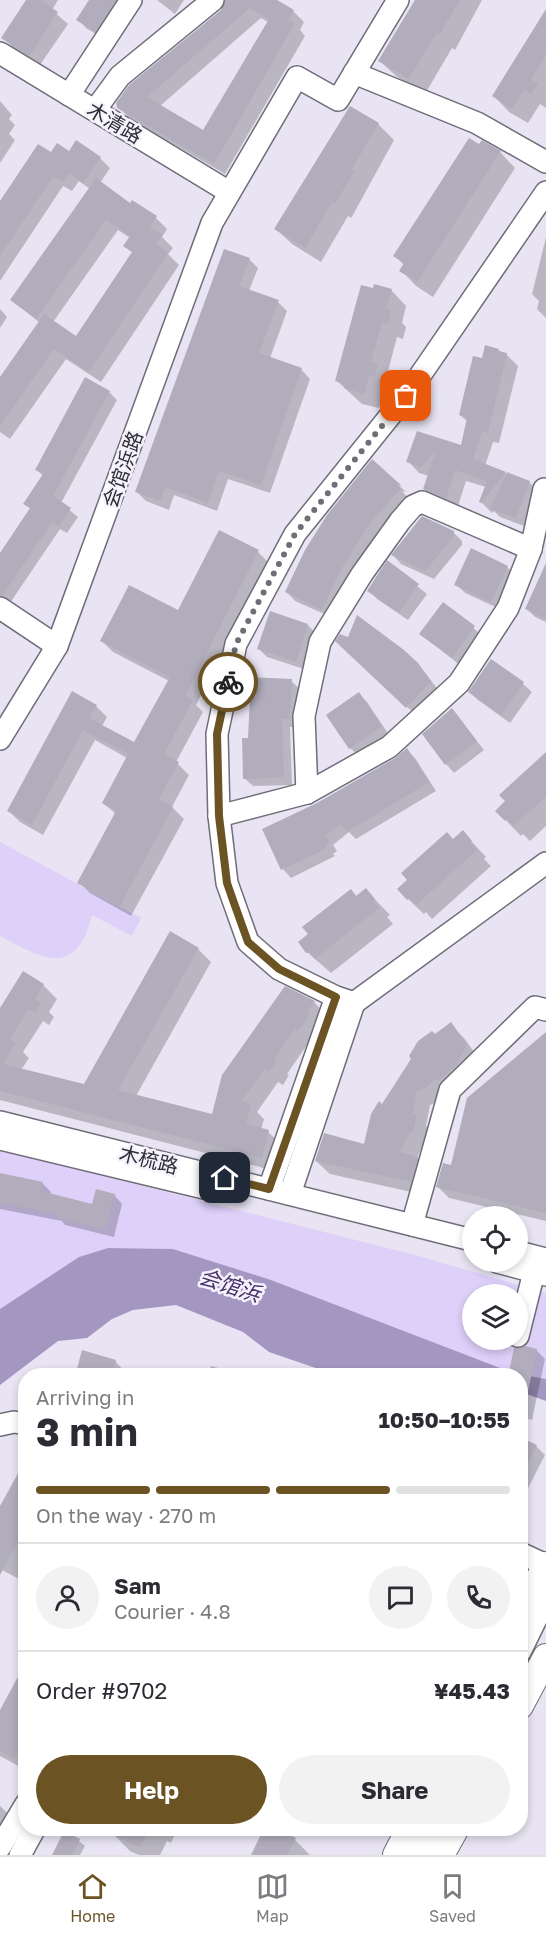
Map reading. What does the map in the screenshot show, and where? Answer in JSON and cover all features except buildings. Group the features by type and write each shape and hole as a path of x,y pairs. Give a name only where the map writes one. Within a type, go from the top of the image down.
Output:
{"main road":[{"path":"528,1600 546,1565"},
{"path":"528,1691 546,1657"},
{"path":"396,1855 407,1836"},
{"path":"441,1855 452,1836"}],"street":[{"path":"69,95 131,0"},
{"path":"94,110 120,76 213,0"},
{"path":"398,0 354,73 477,123 546,162"},
{"name":"木清路","path":"0,53 229,192"},
{"name":"会馆浜路","path":"0,740 57,646 212,223 297,77 338,100 354,73"},
{"path":"345,1000 279,969 248,942 227,883 219,816 217,734 236,644 295,534 406,396 546,192"},
{"path":"219,816 307,793 389,747 459,683 507,608 531,549 544,489"},
{"path":"307,793 303,716 320,642 399,520 413,506 422,502 531,549"},
{"path":"0,608 57,646"},
{"path":"269,1189 345,1000 546,863"},
{"path":"290,1194 345,1000"},
{"path":"412,1225 450,1090 534,1007 546,1010"},
{"name":"木梳路","path":"0,1122 462,1238"},
{"name":"木梳路","path":"0,1138 462,1253"},
{"path":"528,1259 542,1269 528,1308"},
{"path":"0,1425 18,1423"},
{"path":"528,1557 546,1565"},
{"path":"528,1636 546,1599"},
{"path":"528,1656 546,1619"},
{"path":"0,1848 18,1817"},
{"path":"20,1855 31,1836"},
{"path":"419,1855 430,1836"},
{"path":"429,1855 440,1836"}],"shaded area":[{"path":"0,842 141,918 132,936 92,915 77,949 67,956 56,958 30,951 0,936"},
{"path":"0,1150 415,1255 462,1269 462,1272 474,1272 515,1284 462,1284 462,1350 528,1350 528,1288 546,1293 546,1379 528,1376 528,1368 500,1368 271,1280 173,1249 108,1248 79,1257 0,1309"}],"water":[{"name":"会馆浜","path":"108,1248 173,1249 271,1280 500,1368 316,1368 269,1352 243,1332 176,1305 133,1310 112,1319 87,1338 58,1341 22,1368 18,1368 18,1371 0,1385 0,1309 79,1257"},
{"path":"528,1376 546,1379 546,1401 528,1395"}],"way so far":[{"path":"228,682 236,644 295,534 406,396"}],"route":[{"path":"225,1178 269,1189 336,997 279,969 248,942 227,883 219,816 217,734 228,682"}]}
